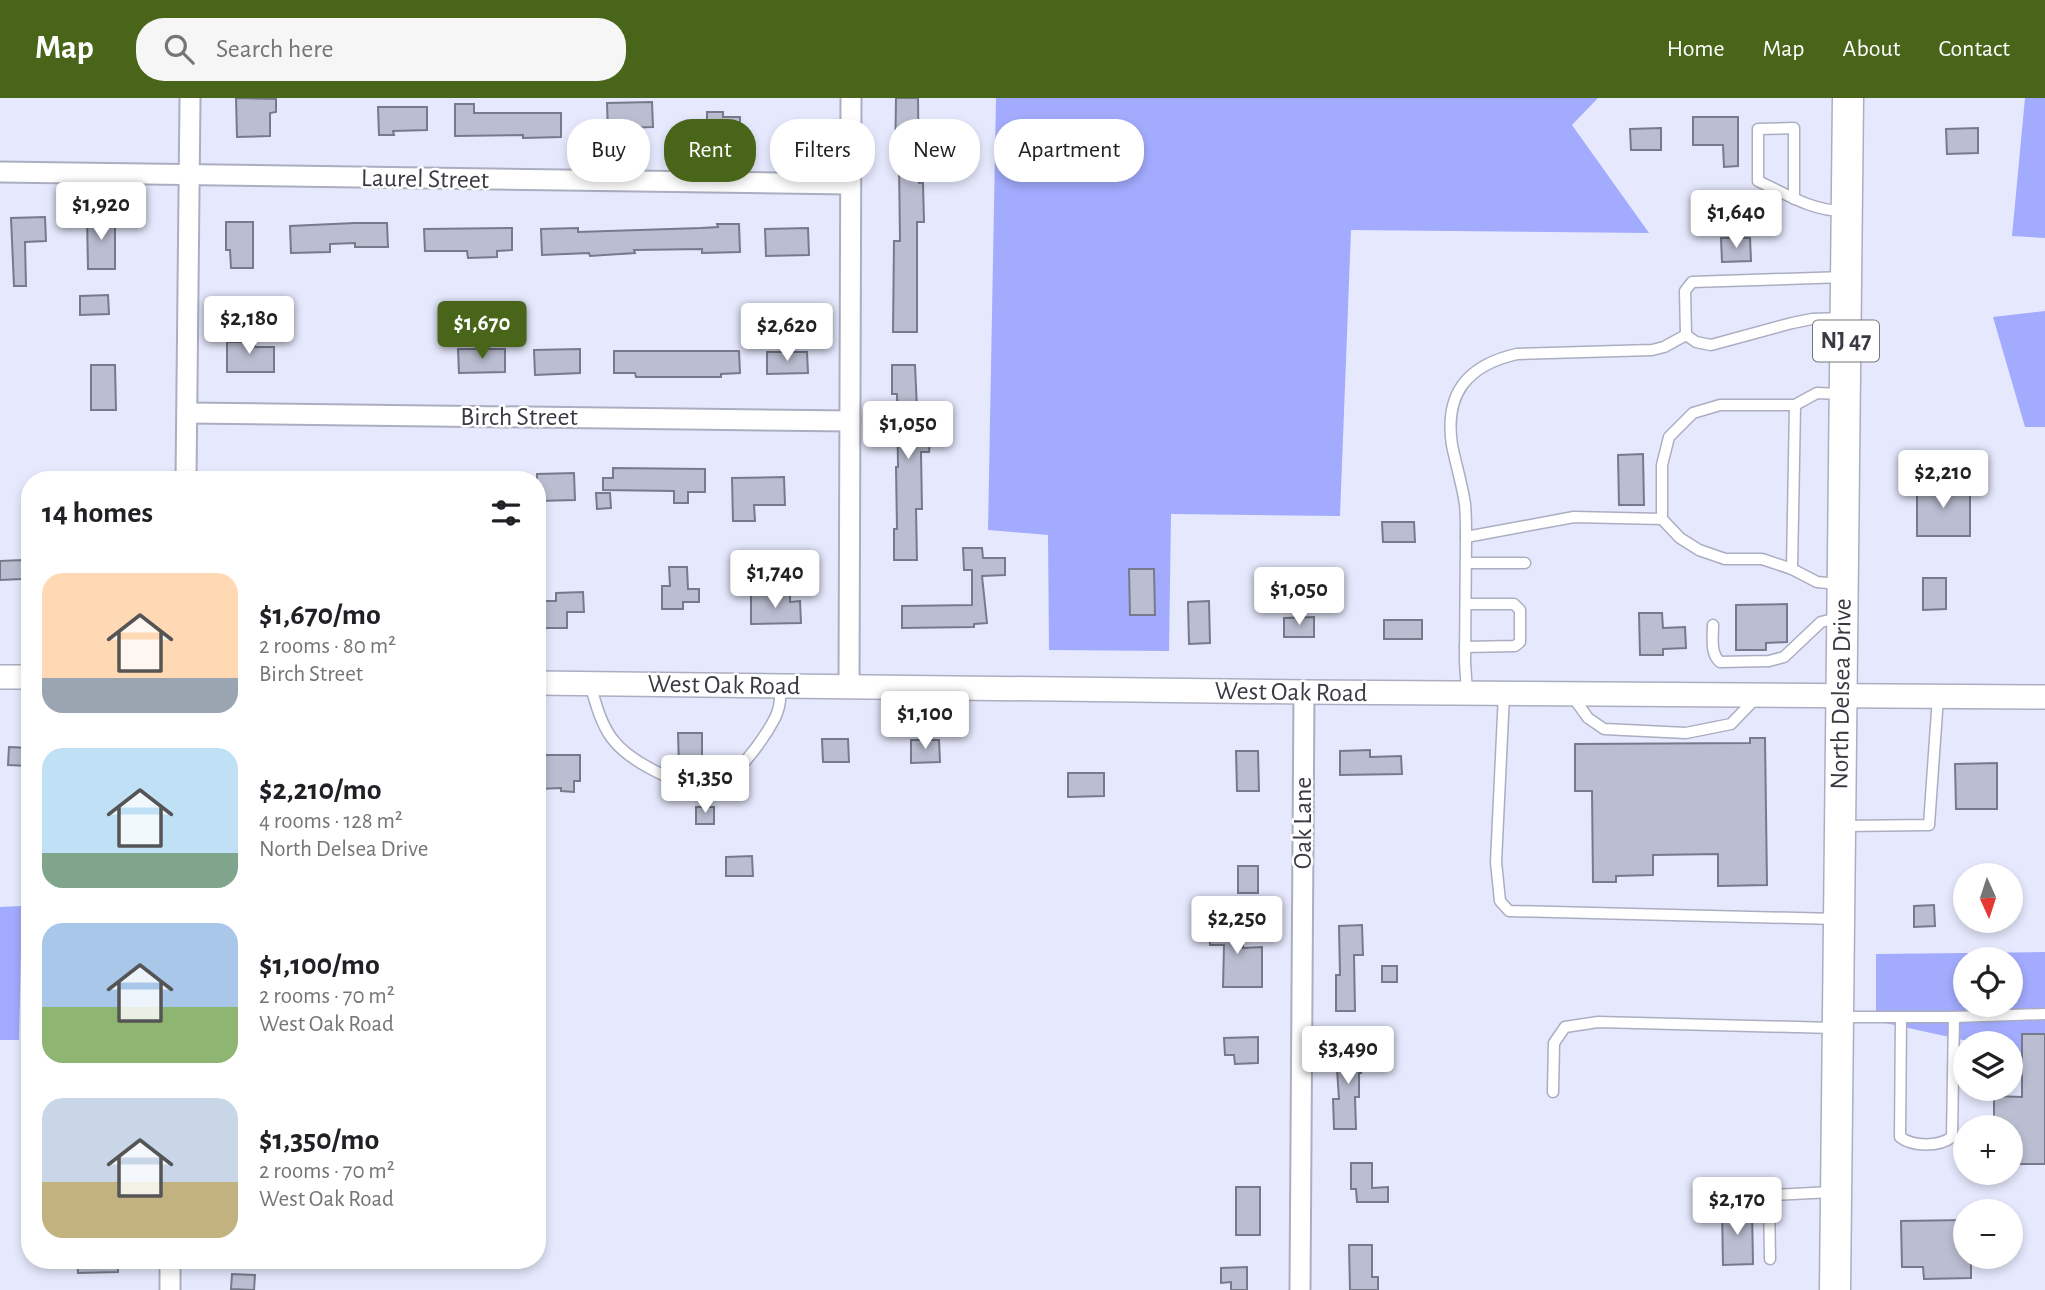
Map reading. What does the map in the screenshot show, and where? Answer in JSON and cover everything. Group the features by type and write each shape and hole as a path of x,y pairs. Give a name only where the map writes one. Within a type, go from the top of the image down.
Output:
{"main road":[{"name":"North Delsea Drive","path":"1835,1290 1849,98"}],"street":[{"path":"186,471 190,98"},
{"path":"849,686 851,98"},
{"name":"Laurel Street","path":"0,172 849,184"},
{"name":"Birch Street","path":"188,413 850,421"},
{"path":"0,677 21,677"},
{"name":"West Oak Road","path":"546,683 2045,697"},
{"name":"Oak Lane","path":"1300,1290 1304,692"},
{"path":"170,1269 170,1290"}],"lane":[{"path":"1794,199 1794,128 1758,129 1758,181 1794,199 1824,211 1847,211"},
{"path":"1686,335 1685,291 1692,282 1847,277"},
{"path":"1686,335 1696,342 1711,345 1812,319 1846,317"},
{"path":"1467,693 1465,504 1452,442 1452,419 1456,399 1465,381 1477,368 1496,359 1517,354 1652,350 1686,335"},
{"path":"1843,584 1817,582 1792,569 1762,559 1725,559 1699,550 1680,538 1662,519 1662,465 1669,437 1693,414 1720,405 1795,405 1817,393 1846,395"},
{"path":"1792,569 1795,405"},
{"path":"1466,537 1574,517 1662,519"},
{"path":"1466,563 1525,563"},
{"path":"1465,648 1515,646 1520,642 1520,610 1514,604 1466,604"},
{"path":"1713,625 1713,651 1720,662 1769,661 1784,657 1821,622 1842,617"},
{"path":"590,683 597,713 609,737 626,755 674,781 710,792 744,763 775,718 781,701 780,686"},
{"path":"1504,694 1496,862 1500,901 1509,911 1838,919"},
{"path":"1570,694 1588,718 1604,729 1686,733 1731,724 1759,695"},
{"path":"1839,826 1930,825 1938,696"},
{"path":"2023,1015 2045,1014"},
{"path":"1553,1092 1554,1043 1565,1027 1598,1022 1837,1023 1901,1017 1953,1017 1952,1138 1944,1144 1909,1144 1900,1137 1901,1017"},
{"path":"1770,1259 1769,1200 1773,1195 1836,1192"}],"shaded area":[{"path":"996,98 1598,98 1572,125 1649,233 1351,230 1340,516 1171,514 1169,651 1049,650 1048,535 988,530 994,182 1144,182 1144,119 996,119"},
{"path":"2025,98 2045,98 2045,238 2012,236"},
{"path":"2045,311 2045,427 2025,427 1993,317"},
{"path":"21,906 19,1040 0,1040 0,907"},
{"path":"2023,952 2045,952 2045,1058 2023,1053 2023,1031 1953,1031 1953,1038 1876,1021 1876,954 1953,953 1953,1017 2023,1017"}],"building":[{"path":"236,98 276,99 276,112 270,113 270,136 237,137"},
{"path":"896,98 918,98 918,119 896,119"},
{"path":"652,102 653,127 650,127 650,119 608,119 607,103"},
{"path":"455,104 474,104 474,113 561,113 561,137 455,136"},
{"path":"378,107 427,107 427,130 393,131 394,135 379,135"},
{"path":"707,112 723,112 723,117 740,117 740,119 707,119"},
{"path":"1693,117 1738,117 1738,166 1724,167 1723,145 1693,145"},
{"path":"1661,128 1661,150 1631,150 1630,129"},
{"path":"1978,128 1978,153 1947,154 1946,129"},
{"path":"899,182 923,183 924,222 917,222 917,332 893,332 894,241 900,241"},
{"path":"87,216 115,216 115,269 88,269"},
{"path":"45,217 46,241 25,242 26,286 14,286 11,218"},
{"path":"226,222 253,222 253,268 231,268 230,250 226,250"},
{"path":"387,223 388,247 355,247 355,243 330,244 330,252 291,253 290,226"},
{"path":"717,224 739,224 740,252 702,253 702,249 634,250 635,253 590,256 589,253 542,255 541,229 578,228 578,232 718,227"},
{"path":"512,228 512,250 497,251 497,257 468,258 467,251 425,251 424,229"},
{"path":"808,228 809,255 766,256 765,229"},
{"path":"1721,238 1750,238 1751,261 1722,262"},
{"path":"108,295 109,314 80,315 80,296"},
{"path":"242,333 255,333 255,347 274,347 274,372 227,372 227,342 242,342"},
{"path":"458,349 505,349 505,372 459,373"},
{"path":"580,349 580,373 535,375 534,350"},
{"path":"614,351 739,351 740,373 721,374 721,377 636,377 635,373 614,373"},
{"path":"767,352 807,352 808,373 767,374"},
{"path":"91,365 115,365 116,410 91,410"},
{"path":"892,365 915,365 917,409 922,409 922,426 931,426 929,452 921,452 922,509 916,509 917,560 894,560 898,467 897,394 892,394"},
{"path":"1643,454 1644,505 1619,505 1618,455"},
{"path":"613,468 705,469 705,492 688,492 688,503 674,503 674,491 603,490 603,478 613,478"},
{"path":"574,473 575,500 546,501 546,474"},
{"path":"784,477 785,505 754,505 755,521 733,521 732,478"},
{"path":"1917,484 1970,485 1970,536 1917,536"},
{"path":"596,493 610,493 611,508 597,509"},
{"path":"1382,522 1414,522 1415,542 1383,542"},
{"path":"963,548 982,548 983,558 1005,558 1005,575 982,576 987,623 974,624 974,627 902,628 902,606 972,605 972,570 964,570"},
{"path":"21,560 21,579 0,580 0,561"},
{"path":"669,567 687,567 688,589 699,589 699,602 683,602 683,609 662,609 662,586 670,586"},
{"path":"1129,569 1154,569 1155,615 1130,615"},
{"path":"1923,578 1946,578 1946,609 1923,610"},
{"path":"583,592 584,612 567,612 567,628 546,628 546,601 556,601 556,593"},
{"path":"751,595 790,595 790,602 800,601 801,623 751,624"},
{"path":"1209,601 1210,643 1189,644 1188,602"},
{"path":"1787,604 1787,642 1766,643 1766,650 1736,650 1736,605"},
{"path":"1639,613 1662,613 1663,628 1685,627 1686,648 1663,649 1663,655 1640,655"},
{"path":"1314,617 1314,637 1284,637 1284,618"},
{"path":"1384,620 1422,620 1422,639 1384,639"},
{"path":"678,733 702,733 702,767 679,767"},
{"path":"1750,738 1765,738 1767,885 1718,886 1718,854 1653,855 1653,875 1616,876 1616,882 1593,882 1592,791 1575,791 1575,744 1750,743"},
{"path":"822,739 848,739 849,762 823,762"},
{"path":"911,740 939,740 940,762 911,763"},
{"path":"9,747 21,748 21,766 8,765"},
{"path":"1370,750 1370,757 1401,756 1402,774 1340,775 1340,751"},
{"path":"1236,751 1258,751 1259,791 1237,791"},
{"path":"546,755 580,755 580,781 574,781 574,792 561,791 561,788 546,789"},
{"path":"1997,763 1997,809 1956,809 1955,764"},
{"path":"1068,773 1104,773 1104,796 1068,797"},
{"path":"696,807 714,807 714,824 696,824"},
{"path":"752,856 753,876 726,876 726,857"},
{"path":"1238,866 1258,866 1258,893 1238,893"},
{"path":"1934,905 1935,926 1914,927 1914,906"},
{"path":"1209,922 1243,922 1243,948 1262,947 1262,987 1223,987 1224,945 1210,945"},
{"path":"1362,925 1363,955 1354,955 1355,1011 1336,1011 1336,975 1340,975 1339,926"},
{"path":"1382,966 1397,966 1397,982 1382,982"},
{"path":"2023,1034 2045,1034 2045,1164 2023,1164 2023,1115 1994,1115 1994,1101 2023,1101"},
{"path":"1258,1037 1258,1063 1235,1064 1234,1055 1225,1055 1224,1038"},
{"path":"1360,1040 1361,1073 1359,1097 1355,1097 1356,1129 1334,1129 1333,1099 1339,1099 1336,1054 1344,1054 1344,1041"},
{"path":"1351,1163 1372,1163 1372,1188 1388,1187 1388,1202 1357,1202 1356,1189 1351,1189"},
{"path":"1236,1187 1260,1187 1260,1235 1236,1235"},
{"path":"1722,1209 1752,1209 1753,1264 1723,1265"},
{"path":"1953,1220 1953,1269 1971,1269 1971,1278 1924,1279 1923,1267 1902,1267 1901,1221"},
{"path":"1349,1245 1372,1245 1372,1277 1378,1277 1378,1290 1350,1290"},
{"path":"1247,1267 1247,1290 1231,1290 1231,1282 1221,1283 1221,1268"},
{"path":"78,1269 118,1269 118,1272 78,1273"},
{"path":"232,1274 255,1275 254,1290 231,1289"}]}
